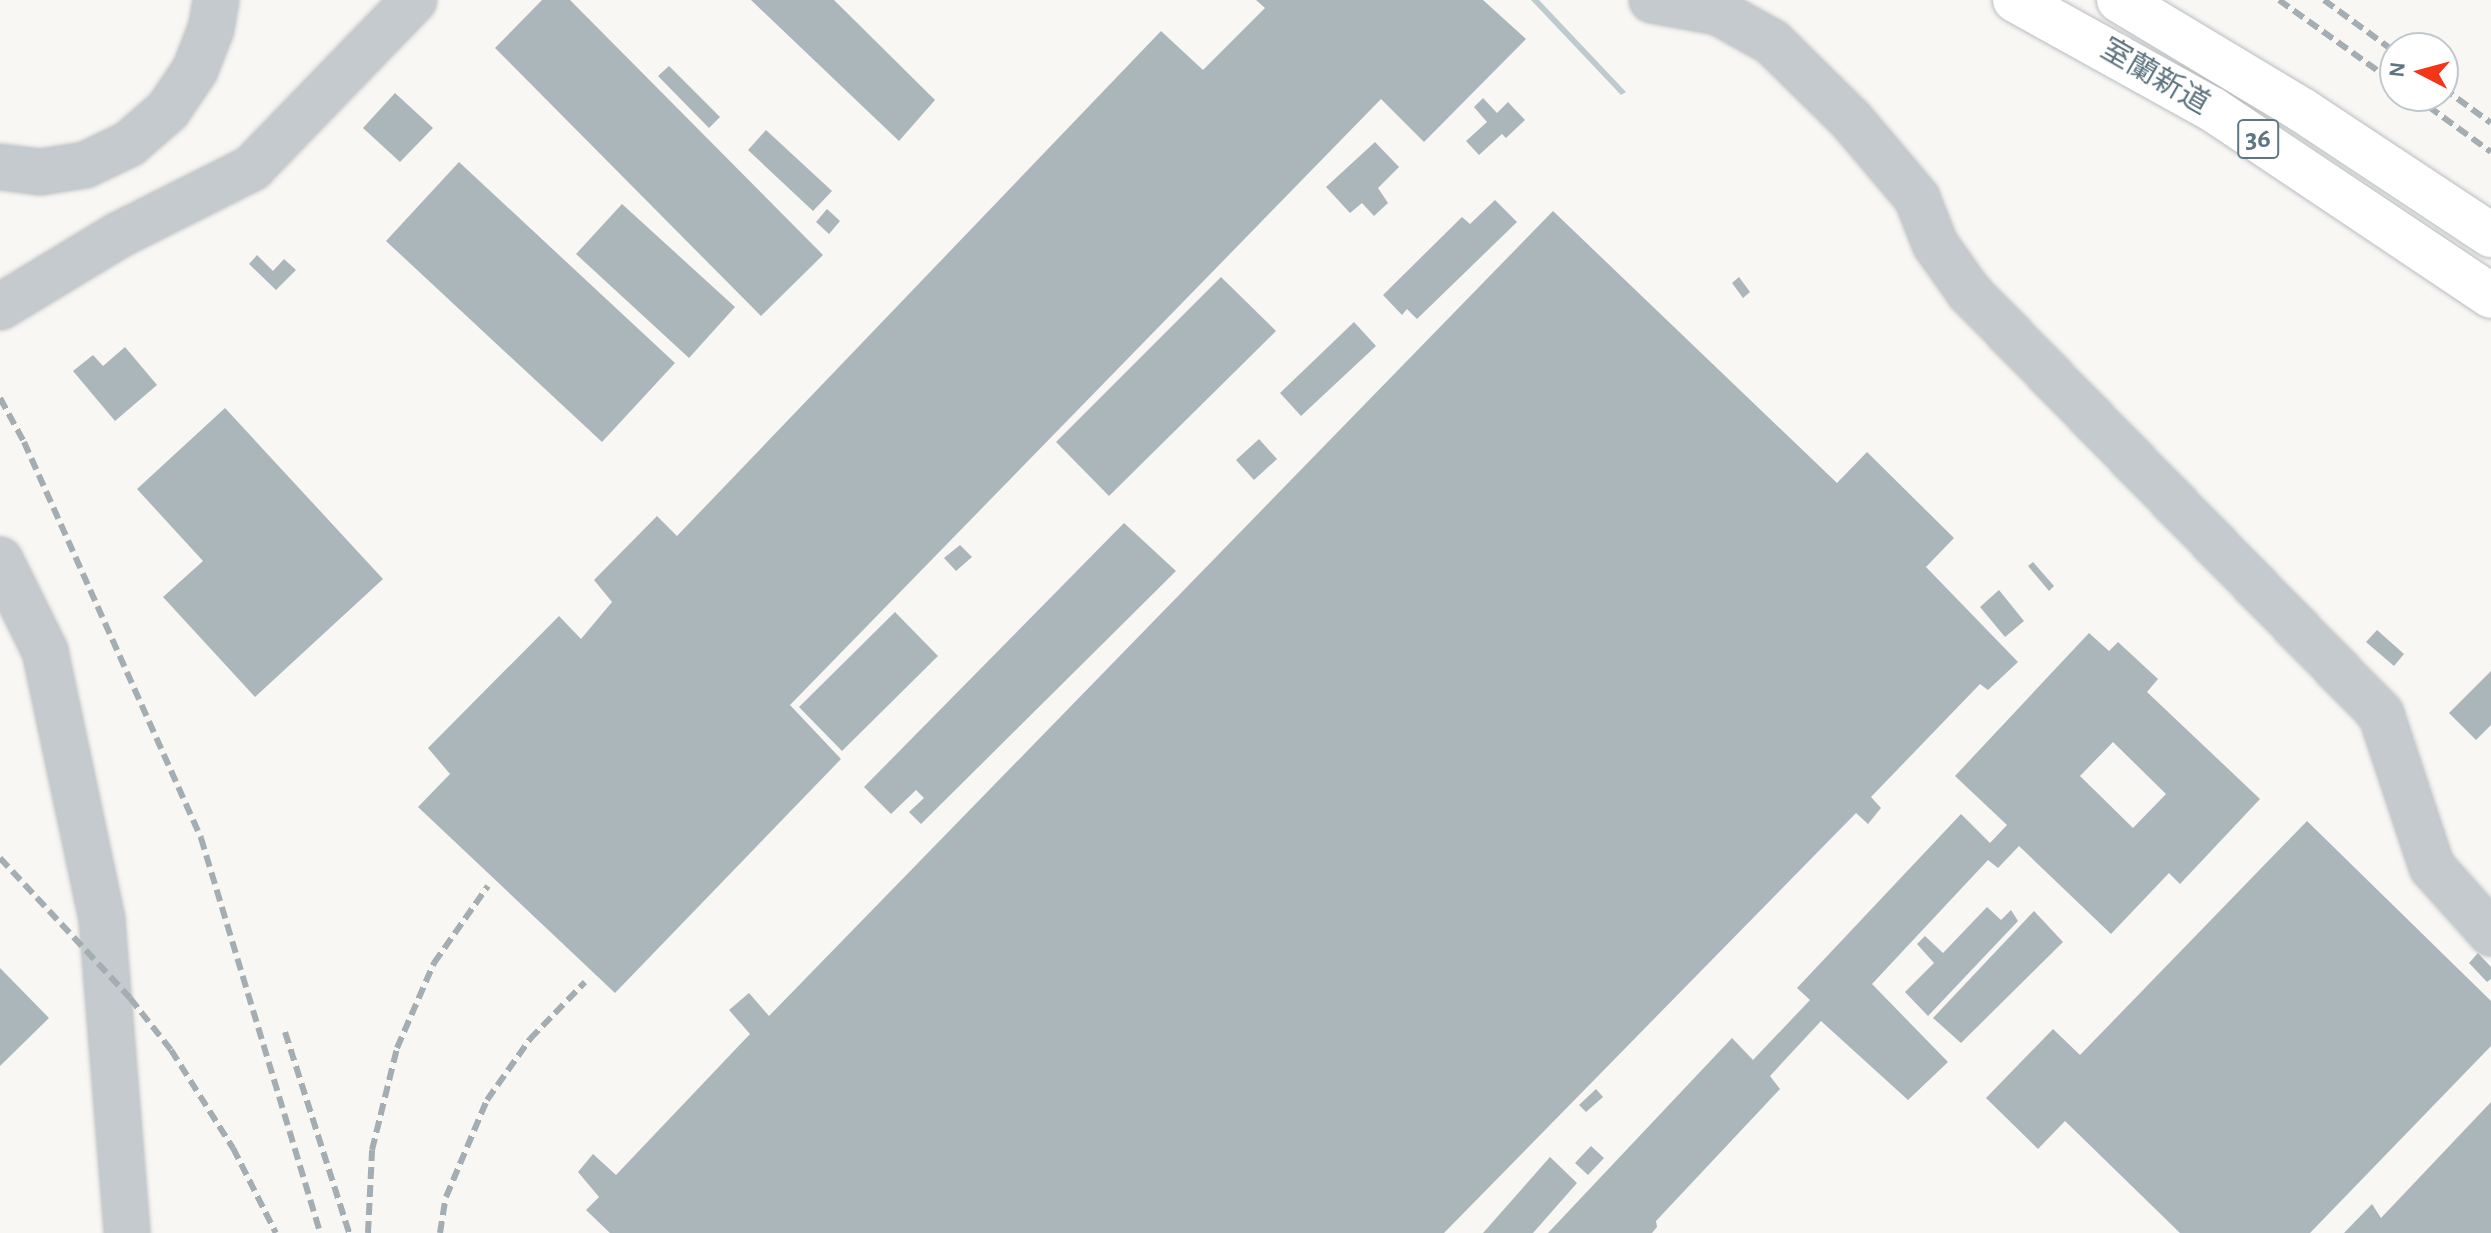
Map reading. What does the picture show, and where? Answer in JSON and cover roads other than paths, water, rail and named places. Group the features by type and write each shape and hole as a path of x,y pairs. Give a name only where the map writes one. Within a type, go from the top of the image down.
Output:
{"highway":[{"name":"室蘭新道","path":"2015,0 2212,109 2491,296"},
{"name":"室蘭新道","path":"2119,0 2302,110 2491,235"}],"street":[{"path":"0,167 40,172 85,165 129,144 168,110 195,70 211,29 216,0"},
{"path":"0,307 119,235 252,168 414,0"},
{"path":"1652,0 1718,12 1772,42 1852,121 1917,198 1935,244 1969,292 2381,714 2432,867 2491,933"},
{"path":"0,560 45,651 102,920 127,1233"}],"railway":[{"path":"2279,0 2379,72"},
{"path":"2324,0 2379,40"},
{"path":"2459,100 2491,123"},
{"path":"2436,112 2491,152"},
{"path":"0,398 24,442 201,838 320,1233"},
{"path":"0,858 130,998 171,1050 233,1148 276,1233"},
{"path":"368,1233 372,1150 397,1048 434,963 488,886"},
{"path":"440,1233 446,1197 487,1100 530,1039 585,982"},
{"path":"285,1032 349,1233"}]}
